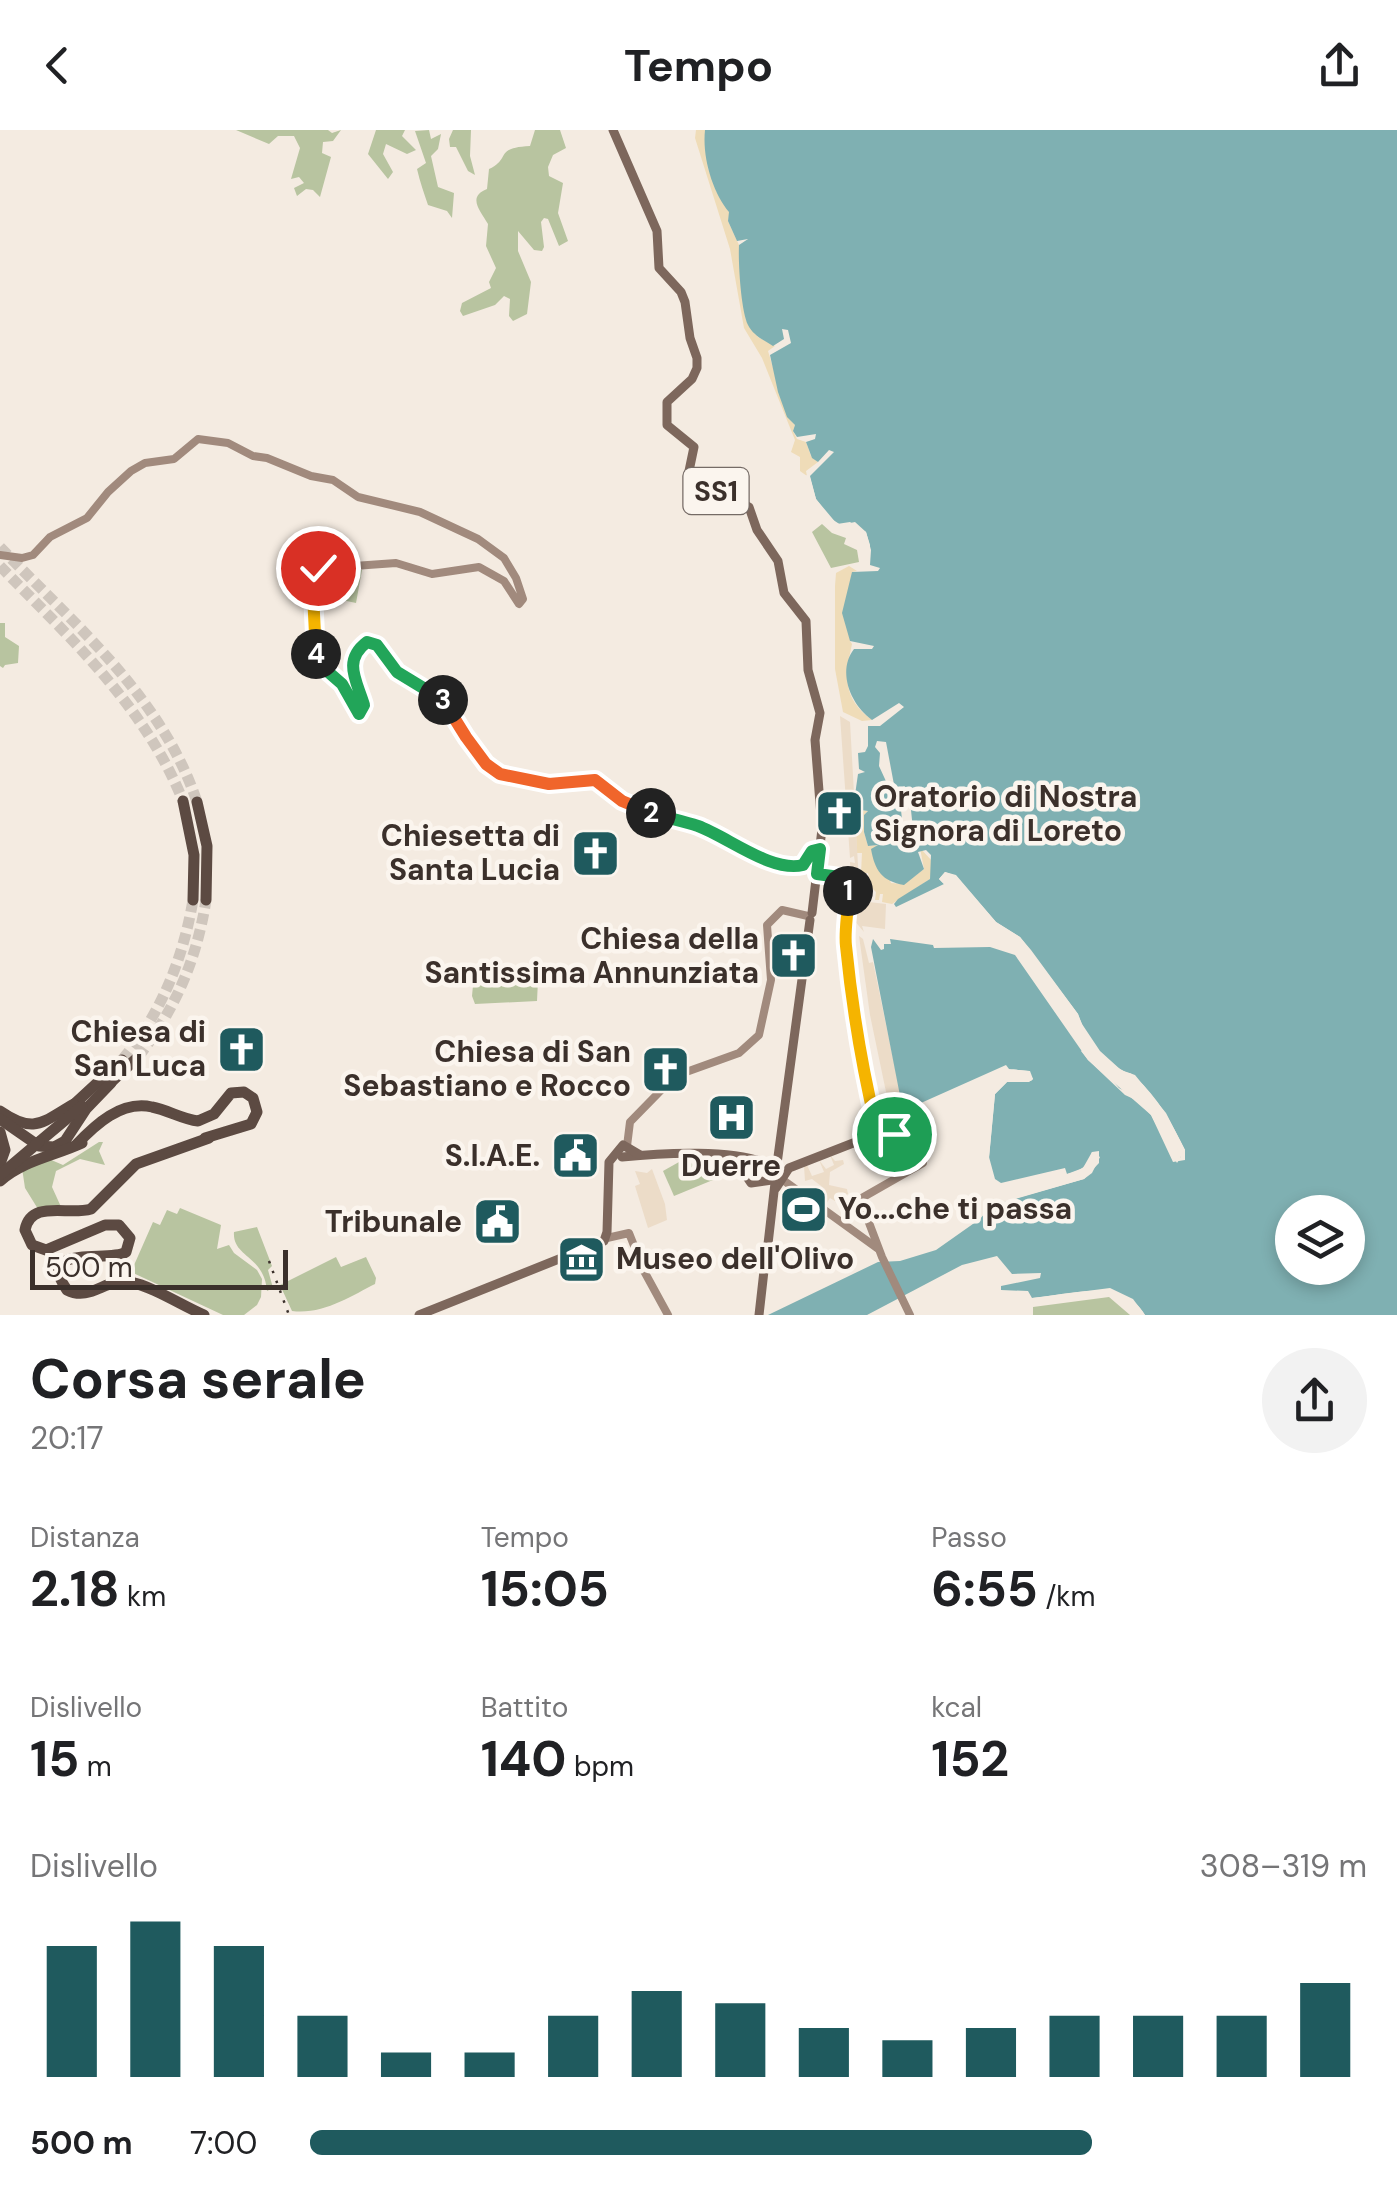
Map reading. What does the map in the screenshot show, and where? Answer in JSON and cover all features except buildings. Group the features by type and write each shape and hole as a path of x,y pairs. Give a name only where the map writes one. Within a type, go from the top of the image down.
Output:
{"highway":[{"path":"184,801 200,900 207,846 198,802"},
{"path":"0,1126 39,1146 54,1148 65,1141 86,1110 138,1057"},
{"path":"0,1172 122,1060"},
{"path":"37,1140 111,1083"},
{"path":"0,1172 76,1146 140,1106 198,1121 214,1114 231,1093 253,1098 257,1112 252,1123 137,1157 116,1174 103,1200 86,1211 38,1212 26,1223 27,1239 43,1250 109,1224 119,1225 127,1231 130,1247 119,1257 76,1256 65,1261 60,1277 65,1287 83,1295 114,1282 130,1282 204,1315"},
{"path":"0,1111 20,1123 33,1125 47,1122 78,1102"},
{"path":"0,1126 48,1156"},
{"path":"0,1126 5,1150 0,1172"}],"main road":[{"name":"SS1","path":"613,130 657,230 659,268 681,292 697,358 692,379 668,402 667,425 694,447 690,472 694,480 750,507 758,530 778,561 784,593 806,621 808,670 820,713 815,740 820,849 758,1315"},
{"path":"0,555 33,555 50,537 80,524 95,512 108,492 139,466 174,458 194,440 212,439 333,480 358,497 420,512 478,539 504,558 522,592 521,604 504,581 479,566 432,574 390,562 344,569 318,568 309,573 318,660 342,684 359,714 364,705 351,670 362,645 372,642 397,672 448,705 486,764 500,774 549,784 595,780 638,809 699,826 758,856 793,867 803,865 812,851 820,849"},
{"path":"606,1238 612,1156 628,1153 728,1160 740,1165 751,1182 776,1179 870,1136 876,1126 845,940 847,878 817,874"},
{"path":"628,1153 630,1122 675,1076 739,1053 757,1038 771,980 768,923 782,910 810,919"},
{"path":"876,1126 890,1133 920,1165"},
{"path":"890,1133 906,1132 920,1165"},
{"path":"672,1156 753,1159 776,1179 871,1242 883,1258"},
{"path":"906,1173 908,1156"},
{"path":"740,1165 753,1159"},
{"path":"909,1308 883,1258 860,1199 920,1165"},
{"path":"419,1315 626,1232 668,1315"}],"green space":[{"path":"236,130 341,130 333,141 323,142 322,153 331,157 320,197 306,189 297,196 294,188 304,183 299,177 291,179 300,148 294,136 278,136 269,144"},
{"path":"376,130 405,130 402,136 416,150 407,154 386,144 383,154 393,172 388,179 368,154"},
{"path":"429,130 431,139 441,134 438,149 431,156 438,187 454,193 452,218 447,211 428,205 418,174 417,169 426,163 415,131"},
{"path":"453,130 471,130 470,156 475,175 468,171 456,147 450,147"},
{"path":"535,130 560,130 566,148 553,155 548,167 549,176 563,183 558,213 568,241 559,246 548,219 544,218 542,251 534,250 518,231 518,251 531,282 527,314 513,321 509,316 510,299 504,296 495,305 463,316 462,303 491,288 489,282 496,268 486,246 488,224 476,200 487,189 489,169 507,151 530,146"},
{"path":"822,524 846,538 844,544 857,550 859,562 831,568 812,532"},
{"path":"362,570 356,603 342,600 335,605 327,581 336,580 338,571"},
{"path":"0,623 5,623 5,637 19,646 18,663 3,668 0,666"},
{"path":"539,959 537,1001 475,1004 474,975 498,983"},
{"path":"103,1142 99,1151 105,1165 80,1159 56,1171 52,1187 62,1209 38,1209 25,1188 22,1168 49,1159 63,1165"},
{"path":"679,1162 722,1167 725,1175 674,1196 663,1171"},
{"path":"180,1208 221,1225 217,1249 229,1245 257,1270 262,1279 261,1297 244,1315 223,1315 131,1272 153,1222 160,1225 167,1210 177,1214"},
{"path":"257,1227 272,1266 268,1270 273,1288 267,1291 260,1270 235,1240 234,1232"},
{"path":"336,1257 341,1267 366,1257 375,1284 326,1307 292,1311 280,1285"},
{"path":"1109,1297 1130,1315 1033,1315 1033,1307"}],"sand":[{"path":"696,130 705,130 708,169 730,212 728,221 739,245 746,320 758,337 775,346 768,351 788,417 795,425 793,431 797,439 806,442 818,462 806,471 807,476 800,471 800,457 791,452 795,440 762,358 744,328 730,249 695,138"},
{"path":"849,566 857,571 852,572 848,686 855,703 872,720 862,721 843,712 835,669 836,573"},
{"path":"854,801 861,810 868,811 864,815 864,832 868,846 878,845 891,883 904,884 924,869 920,848 933,862 930,879 892,904 882,902 883,894 875,900 868,873 861,873"}],"shaded area":[{"path":"840,716 850,722 860,901 886,904 885,929 862,926 864,932 853,919 850,862 855,863 854,856 850,858"},
{"path":"859,936 869,963 873,962 908,1130 893,1132 880,1125 876,1115 890,1111"},
{"path":"830,1155 844,1164 830,1172 829,1185 847,1189 848,1194 835,1201 830,1198 826,1204 822,1202 827,1195 825,1189 812,1179 805,1181 804,1166 812,1176 824,1172 819,1160 826,1169 834,1165"},
{"path":"652,1169 667,1220 648,1228 635,1186 640,1184 635,1171 647,1173"}],"water":[{"path":"705,130 1397,130 1397,1315 1145,1315 1123,1295 1109,1292 1032,1298 1028,1291 1001,1290 1001,1286 1040,1278 1041,1273 1012,1274 997,1256 962,1265 867,1315 768,1315 878,1262 900,1261 936,1250 980,1219 991,1206 1084,1179 1100,1157 1092,1152 1083,1167 1067,1174 1065,1168 1001,1183 995,1179 989,1157 995,1094 1007,1082 1033,1079 1028,1071 1009,1069 1006,1065 903,1111 871,947 873,939 881,950 884,944 891,944 890,939 934,948 990,947 1015,955 1088,1060 1151,1115 1177,1163 1185,1150 1151,1093 1101,1053 1078,1014 1020,937 996,922 956,876 945,872 939,879 944,884 896,907 894,904 930,879 931,855 926,850 918,852 924,869 904,885 881,874 871,849 878,845 868,846 864,815 868,811 861,810 855,795 858,774 865,772 859,769 858,753 865,752 868,746 868,726 880,726 904,707 899,703 872,720 852,696 846,677 849,658 854,649 874,646 850,641 842,613 852,572 880,568 870,565 866,532 850,522 837,524 816,499 810,476 834,452 829,450 818,462 812,458 806,442 815,439 816,434 797,437 793,431 795,425 787,417 778,392 770,355 791,343 788,330 782,329 784,339 773,346 748,325 739,245 748,239 737,241 705,152"}],"pier":[{"path":"809,474 816,499 830,518 841,525 855,522 866,532 870,565 865,565 865,542 857,528 836,529 819,514 806,484 805,476"},
{"path":"877,741 886,742 895,790 890,790 879,766"},
{"path":"904,786 909,791 914,839 910,843 904,839"},
{"path":"945,872 956,875 996,922 1020,937 1031,950 1100,1051 1121,1070 1135,1075 1166,1113 1185,1150 1185,1160 1173,1162 1151,1115 1138,1101 1125,1095 1081,1051 1085,1048 1119,1088 1141,1099 1162,1129 1177,1158 1181,1157 1162,1116 1131,1078 1118,1074 1096,1054 1074,1016 1017,941 992,926 952,879 947,877 948,886 944,884 939,879"},
{"path":"1009,1069 1030,1071 1033,1079 1007,1082 995,1094 988,1169 984,1157 990,1092 1006,1077 1030,1077"},
{"path":"1099,1151 1099,1163 1084,1179 996,1204 974,1222 977,1212 996,1199 1082,1175 1068,1178 1067,1174 1083,1168 1092,1152"},
{"path":"1110,1288 1133,1299 1145,1315 1139,1315 1129,1302 1110,1293 1033,1303 1032,1298"}],"tunnel":[{"path":"0,547 114,664 139,696 182,764 197,802"},
{"path":"0,566 79,647 127,704 148,734 183,801"},
{"path":"122,1060 148,1024 168,985 193,900"},
{"path":"138,1057 163,1021 182,983 197,943 206,900"}],"railway":[{"path":"269,1261 289,1315"}],"place":[{"name":"Oratorio di Nostra Signora di Loreto","path":"839,814"},
{"name":"Chiesetta di Santa Lucia","path":"595,853"},
{"name":"Chiesa della Santissima Annunziata","path":"794,956"},
{"name":"Chiesa di San Luca","path":"241,1049"},
{"name":"Chiesa di San Sebastiano e Rocco","path":"666,1069"},
{"name":"Duerre","path":"731,1117"},
{"name":"S.I.A.E.","path":"575,1156"},
{"name":"Yo...che ti passa","path":"803,1209"},
{"name":"Tribunale","path":"497,1222"},
{"name":"Museo dell'Olivo","path":"581,1259"}],"route":[{"path":"318,568 309,573 318,660 342,684 359,714 364,705 352,663 362,645 372,642 397,672 448,705 486,764 500,774 523,782 549,784 595,780 638,809 699,826 758,856 793,867 803,865 812,851 820,849 817,874 847,878 849,915 845,940 864,1069 876,1126 894,1134"}]}
